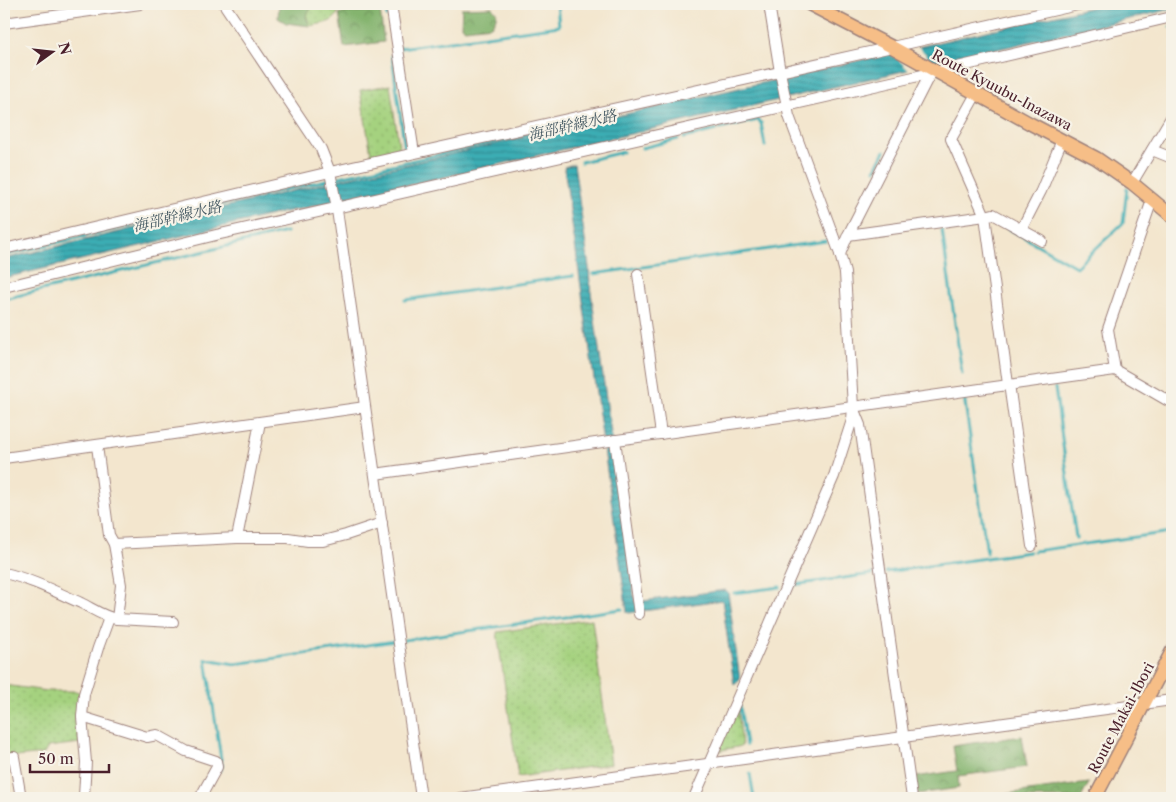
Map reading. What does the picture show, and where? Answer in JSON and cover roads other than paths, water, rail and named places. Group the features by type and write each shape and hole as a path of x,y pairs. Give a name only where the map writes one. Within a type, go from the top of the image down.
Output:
{"main road":[{"name":"Route Kyuubu-Inazawa","path":"809,4 1096,158 1132,183 1172,216"},
{"name":"Route Makai-Ibori","path":"1095,798 1172,651"}],"street":[{"path":"4,23 140,4"},
{"path":"224,4 321,149 330,174 337,206 421,798"},
{"path":"391,4 414,153"},
{"path":"694,798 834,476 852,420 853,407 845,273 840,254 789,116 769,4"},
{"path":"4,249 414,153 894,49 1082,4"},
{"path":"4,287 337,206 1172,17"},
{"path":"840,254 931,71"},
{"path":"976,94 951,139 985,216 1032,546"},
{"path":"1132,183 1172,116"},
{"path":"1021,230 1041,191 1062,140"},
{"path":"1152,150 1172,158"},
{"path":"1115,370 1108,330 1152,200"},
{"path":"848,235 993,214 1042,241"},
{"path":"638,274 661,434"},
{"path":"375,474 1115,370 1172,403"},
{"path":"4,458 365,407"},
{"path":"853,407 860,425 912,798"},
{"path":"237,538 260,422"},
{"path":"614,441 639,613"},
{"path":"83,798 86,762 82,717 84,694 98,648 113,619 121,585 114,544 109,535 97,446"},
{"path":"114,544 237,538 324,540 382,523"},
{"path":"4,573 34,583 113,619 173,622"},
{"path":"460,798 1172,700"},
{"path":"82,717 147,737 157,735 186,751 216,761 217,767 200,798"},
{"path":"4,758 14,757 21,798"},
{"path":"699,785 701,798"},
{"path":"541,787 542,798"}],"water":[{"path":"1105,4 1172,4 1172,9 4,278 4,259 334,181"},
{"path":"574,164 635,602 726,590 728,592 740,680 734,685 722,600 627,612 564,167"}],"waterway":[{"path":"386,4 387,16"},
{"path":"400,48 559,26 557,4"},
{"path":"392,56 405,149"},
{"path":"720,129 758,120 761,123 765,146"},
{"name":"海部幹線水路","path":"4,255 559,127"},
{"path":"684,138 716,130"},
{"path":"642,148 678,139"},
{"path":"875,170 885,151"},
{"path":"581,162 623,152"},
{"path":"994,220 1076,267 1123,223 1127,188"},
{"path":"942,230 962,374"},
{"path":"4,299 286,232"},
{"path":"593,274 826,241"},
{"path":"405,300 573,276"},
{"path":"1055,388 1076,538"},
{"path":"964,396 987,553"},
{"path":"1034,551 1172,532"},
{"path":"886,572 1029,552"},
{"path":"793,585 873,574"},
{"path":"734,593 780,587"},
{"path":"404,640 622,609"},
{"path":"220,770 222,766 206,659 235,664 395,641"},
{"path":"740,707 746,745"},
{"path":"750,774 754,798"}]}
